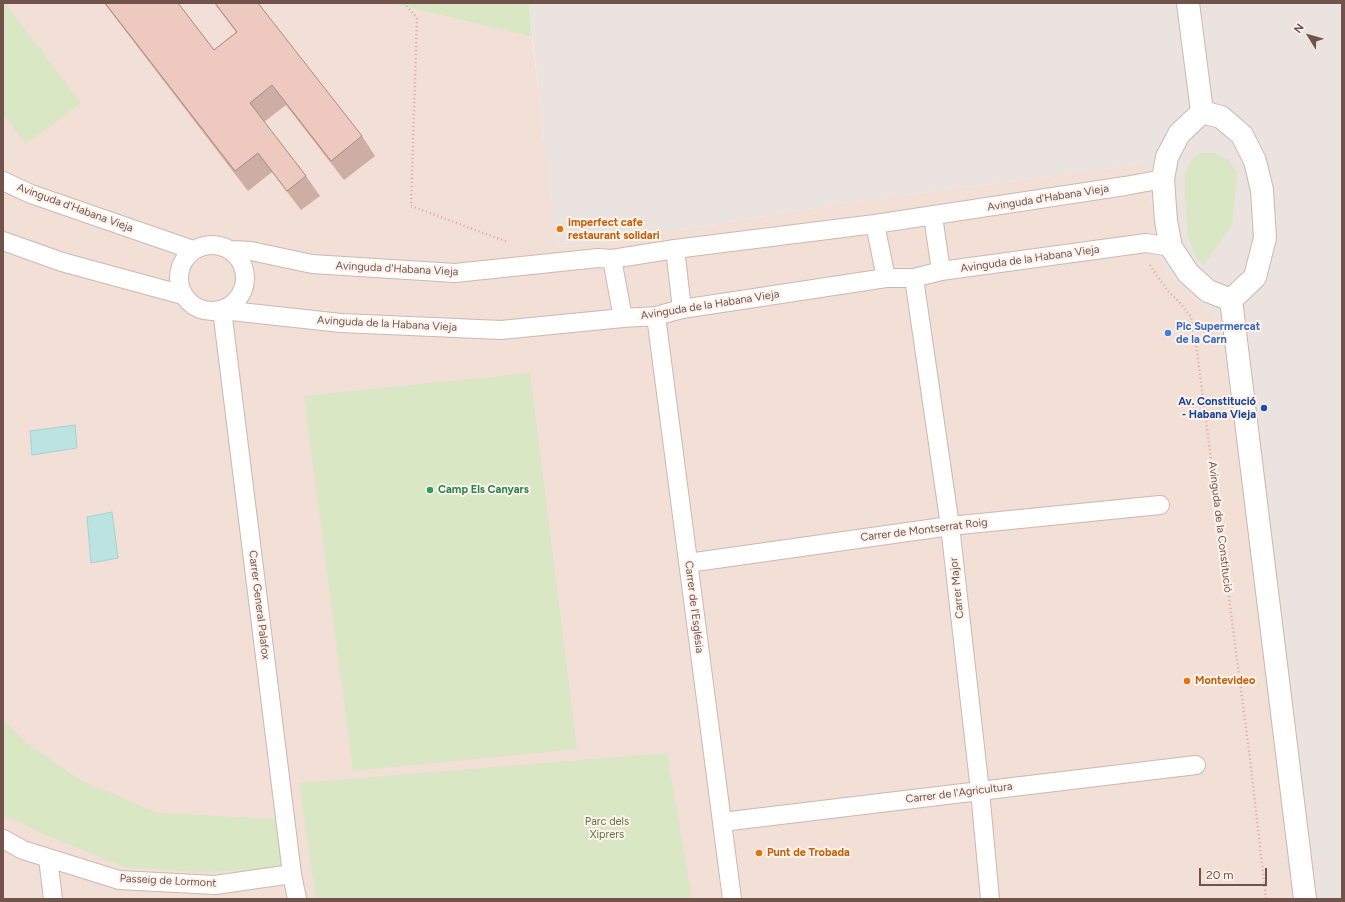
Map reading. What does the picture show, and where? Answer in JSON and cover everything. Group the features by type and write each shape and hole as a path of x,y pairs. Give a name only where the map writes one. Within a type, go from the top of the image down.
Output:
{"street":[{"path":"1188,3 1202,112"},
{"path":"1202,112 1179,134 1167,157 1163,179 1166,221 1170,247 1188,273 1208,291 1231,300"},
{"path":"1202,112 1221,117 1242,135 1255,161 1262,190 1265,238 1255,277 1231,300"},
{"name":"Avinguda d'Habana Vieja","path":"231,250 251,252 312,264 455,273 598,258 612,259 675,249 934,216 1163,179"},
{"name":"Avinguda d'Habana Vieja","path":"3,181 31,194 193,250"},
{"path":"934,216 941,271"},
{"path":"875,224 886,278"},
{"path":"3,241 62,262 183,295"},
{"name":"Avinguda de la Habana Vieja","path":"222,310 341,323 501,330 656,316 682,309 886,278 914,278 941,271 1146,243 1170,247"},
{"path":"212,245 231,250 241,262 246,276 243,290 235,303 222,310 207,312 193,306 183,295 179,283 179,271 184,259 193,250 212,245"},
{"path":"675,249 682,309"},
{"path":"612,259 623,318"},
{"name":"Carrer Major","path":"914,278 950,526 980,791 990,899"},
{"path":"1231,300 1305,899"},
{"name":"Carrer General Palafox","path":"222,310 292,874 297,899"},
{"name":"Carrer de l'Església","path":"656,316 732,899"},
{"name":"Carrer de Montserrat Roig","path":"688,563 950,526 1160,505"},
{"name":"Carrer de l'Agricultura","path":"722,822 1196,765"},
{"name":"Passeig de Lormont","path":"3,839 23,850 119,880 215,884 292,874"},
{"path":"48,858 53,899"}],"path":[{"path":"404,3 417,18 411,206 508,242"},
{"name":"Avinguda de la Constitució","path":"1146,243 1151,267 1168,291 1181,304 1190,317 1196,344 1250,759 1266,899"}],"shaded area":[{"path":"3,3 390,3 532,37 556,246 577,247 844,203 1145,164 1163,269 1220,322 1301,899 3,899"},
{"path":"529,3 1342,3 1342,899 1301,899 1220,322 1163,269 1145,164 844,203 577,247 555,246"}],"green space":[{"path":"3,3 5,3 81,103 26,144 3,114"},
{"path":"390,3 529,3 532,37"},
{"path":"1201,153 1215,153 1228,160 1237,172 1232,225 1204,265 1197,259 1188,237 1185,196 1185,173 1192,159"},
{"name":"Camp Els Canyars","path":"530,373 577,749 353,771 304,396"},
{"path":"3,720 25,742 80,780 158,813 279,819 285,870 196,872 124,867 38,832 3,815"},
{"name":"Parc dels Xiprers","path":"667,753 692,899 316,899 299,783"}],"water":[{"path":"75,425 77,448 32,455 30,431"},
{"path":"112,512 118,558 91,563 87,517"}],"building":[{"path":"105,3 178,3 214,50 237,32 215,3 258,3 362,136 331,161 272,85 250,103 306,176 287,191 258,153 235,171"}],"place":[{"name":"imperfect cafe restaurant solidari","path":"560,229"},
{"name":"Pic Supermercat de la Carn","path":"1168,333"},
{"name":"Av. Constitució - Habana Vieja","path":"1264,408"},
{"name":"Camp Els Canyars","path":"430,490"},
{"name":"Montevideo","path":"1187,681"},
{"name":"Punt de Trobada","path":"759,853"}]}
